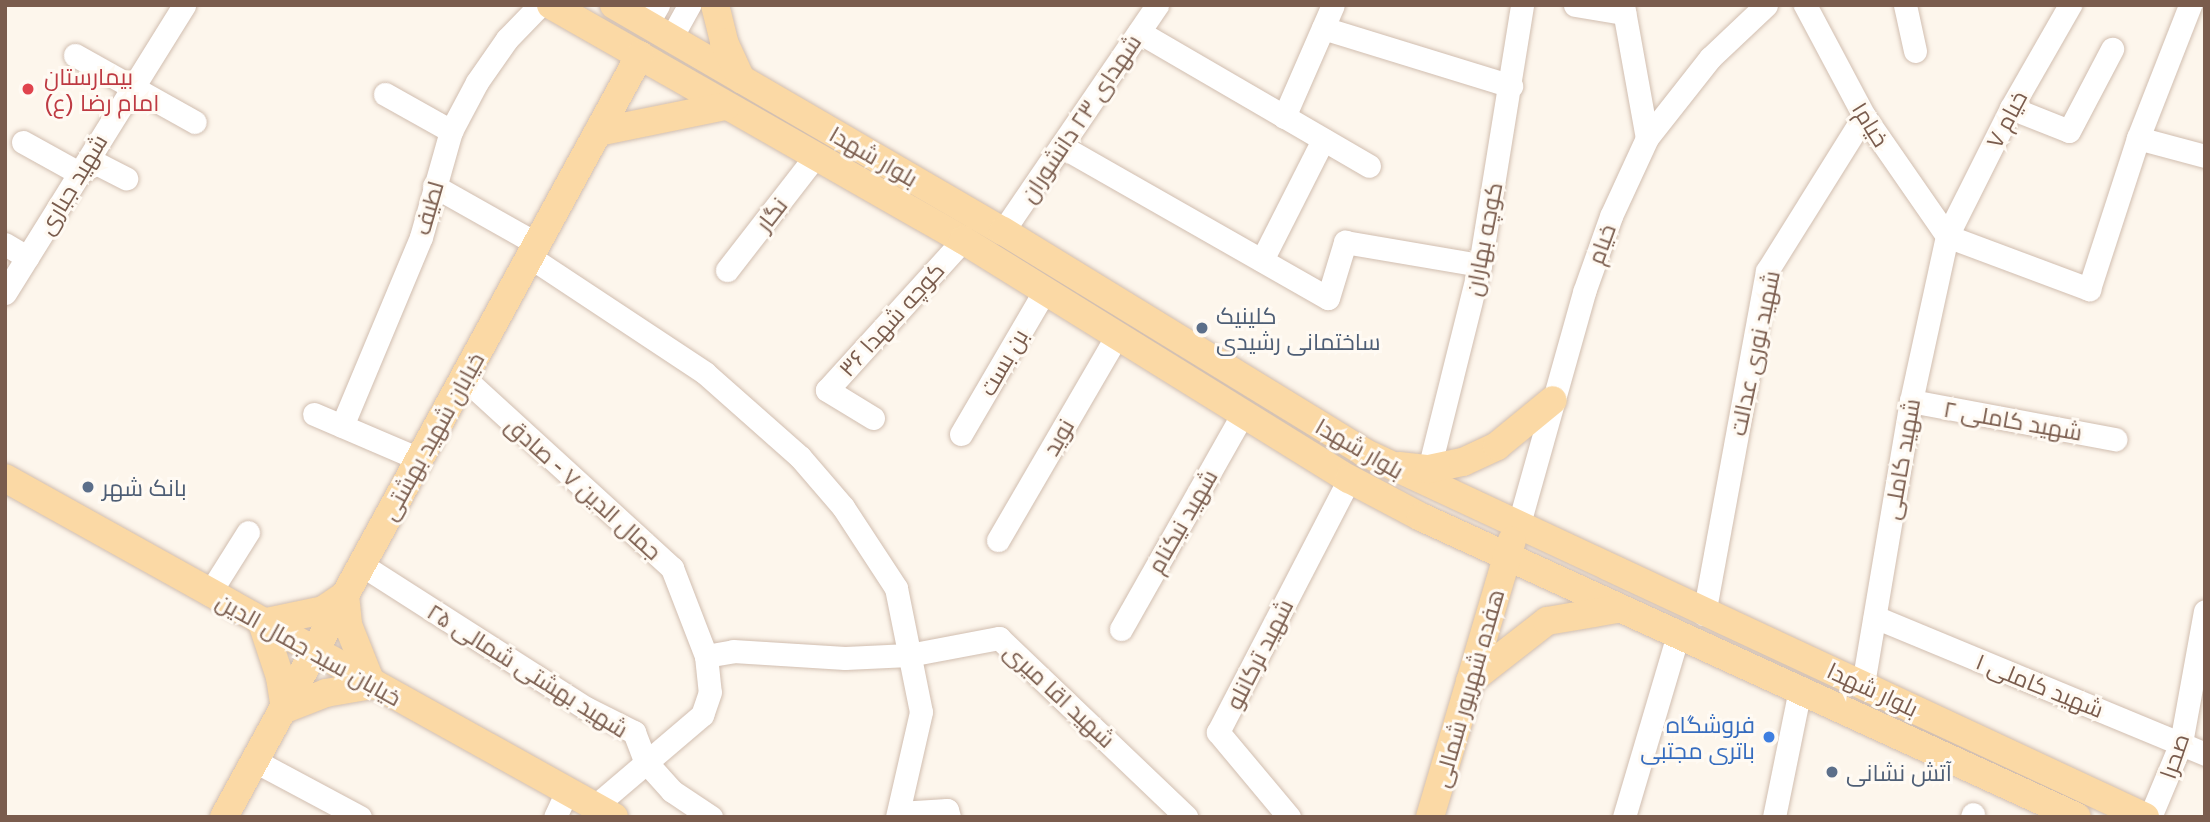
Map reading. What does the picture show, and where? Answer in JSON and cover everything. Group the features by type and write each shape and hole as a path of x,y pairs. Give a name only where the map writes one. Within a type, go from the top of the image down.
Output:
{"main road":[{"name":"بلوار شهدا","path":"551,5 814,158 963,240 1349,479 1506,559 1800,689 2077,817"},
{"name":"بلوار شهدا","path":"614,5 659,22 741,79 1003,232 1387,464 1420,473 1518,527 1704,614 1864,684 2145,817"},
{"path":"715,5 724,42 741,79"},
{"name":"خیابان شهید بهشتی","path":"224,817 659,22"},
{"path":"598,132 726,106"},
{"path":"1394,502 1409,495 1420,473 1462,462 1497,446 1553,400"},
{"name":"خیابان سید جمال الدین","path":"5,478 314,653 604,811"},
{"name":"هفده شهریور شمالی","path":"1430,817 1506,559 1518,527"},
{"path":"1586,594 1587,575 1600,565"},
{"path":"345,595 348,625 372,685 326,692 285,709 280,677 262,624 323,610 345,595"},
{"path":"1470,681 1547,621 1619,609"}],"street":[{"name":"شهید جباری","path":"5,293 184,5"},
{"name":"لطیف","path":"342,426 421,237 451,131 485,71 540,5"},
{"path":"659,22 689,5"},
{"name":"شهدای ۲۳ دانشوران","path":"1003,232 1157,5"},
{"path":"1284,117 1333,5"},
{"name":"کوچه بهاران","path":"1420,473 1480,265 1522,5"},
{"path":"1575,5 1623,9 1647,138"},
{"name":"خیام","path":"1518,527 1597,254 1647,138 1710,58 1766,5"},
{"name":"خیام۱","path":"1805,5 1864,116 1947,236"},
{"path":"1905,5 1915,51"},
{"name":"خیام ۷","path":"1947,236 2011,107 2070,5"},
{"path":"1947,236 2089,289 2137,138 2190,5"},
{"path":"1323,28 1511,86"},
{"path":"1139,32 1369,166"},
{"path":"2011,107 2069,131 2112,49"},
{"path":"75,55 133,84 195,122"},
{"path":"385,94 451,131"},
{"name":"شهید نوری عدالت","path":"1704,614 1767,271 1864,116"},
{"path":"2137,138 2205,156"},
{"path":"1262,260 1323,140"},
{"path":"23,142 79,173 96,163 126,178"},
{"path":"1061,146 1328,298 1345,242 1480,265"},
{"name":"نگار","path":"727,270 814,158"},
{"path":"434,186 533,250 705,373 800,457 843,507 896,589 921,712 898,815 947,810 949,817"},
{"name":"شهید کاملی","path":"1864,684 1911,401 1947,236"},
{"name":"کوچه شهدا ۳۶","path":"873,418 827,390 963,240"},
{"path":"5,244 27,257"},
{"name":"بن بست","path":"961,434 1045,290"},
{"name":"نوید","path":"998,540 1118,334"},
{"name":"جمال الدین ۷ - صادق","path":"464,377 672,568 706,656 710,692 702,715 645,761 604,811"},
{"name":"شهید کاملی ۲","path":"1911,401 2115,439"},
{"name":"شهید نیکنام","path":"1121,629 1243,413"},
{"path":"314,414 419,459"},
{"name":"شهید ترکانلو","path":"1289,817 1218,732 1349,479"},
{"path":"209,594 248,532"},
{"name":"۲۵ شهید بهشتی شمالی","path":"362,565 586,708 634,732 645,761 672,791 710,817"},
{"name":"صحرا","path":"2151,817 2181,743 2205,611"},
{"name":"شهید کاملی ۱","path":"1875,617 2205,754"},
{"path":"1624,817 1678,635"},
{"name":"شهید اقا میری","path":"909,655 999,638 1186,817"},
{"path":"706,656 733,651 845,659 909,655"},
{"path":"1774,817 1800,689"},
{"path":"255,761 360,817"},
{"path":"555,817 566,791"}],"place":[{"name":"بیمارستان امام رضا (ع)","path":"28,89"},
{"name":"کلینیک ساختمانی رشیدی","path":"1202,328"},
{"name":"بانک شهر","path":"88,487"},
{"name":"فروشگاه باتری مجتبی","path":"1769,737"},
{"name":"آتش نشانی","path":"1832,772"}]}
